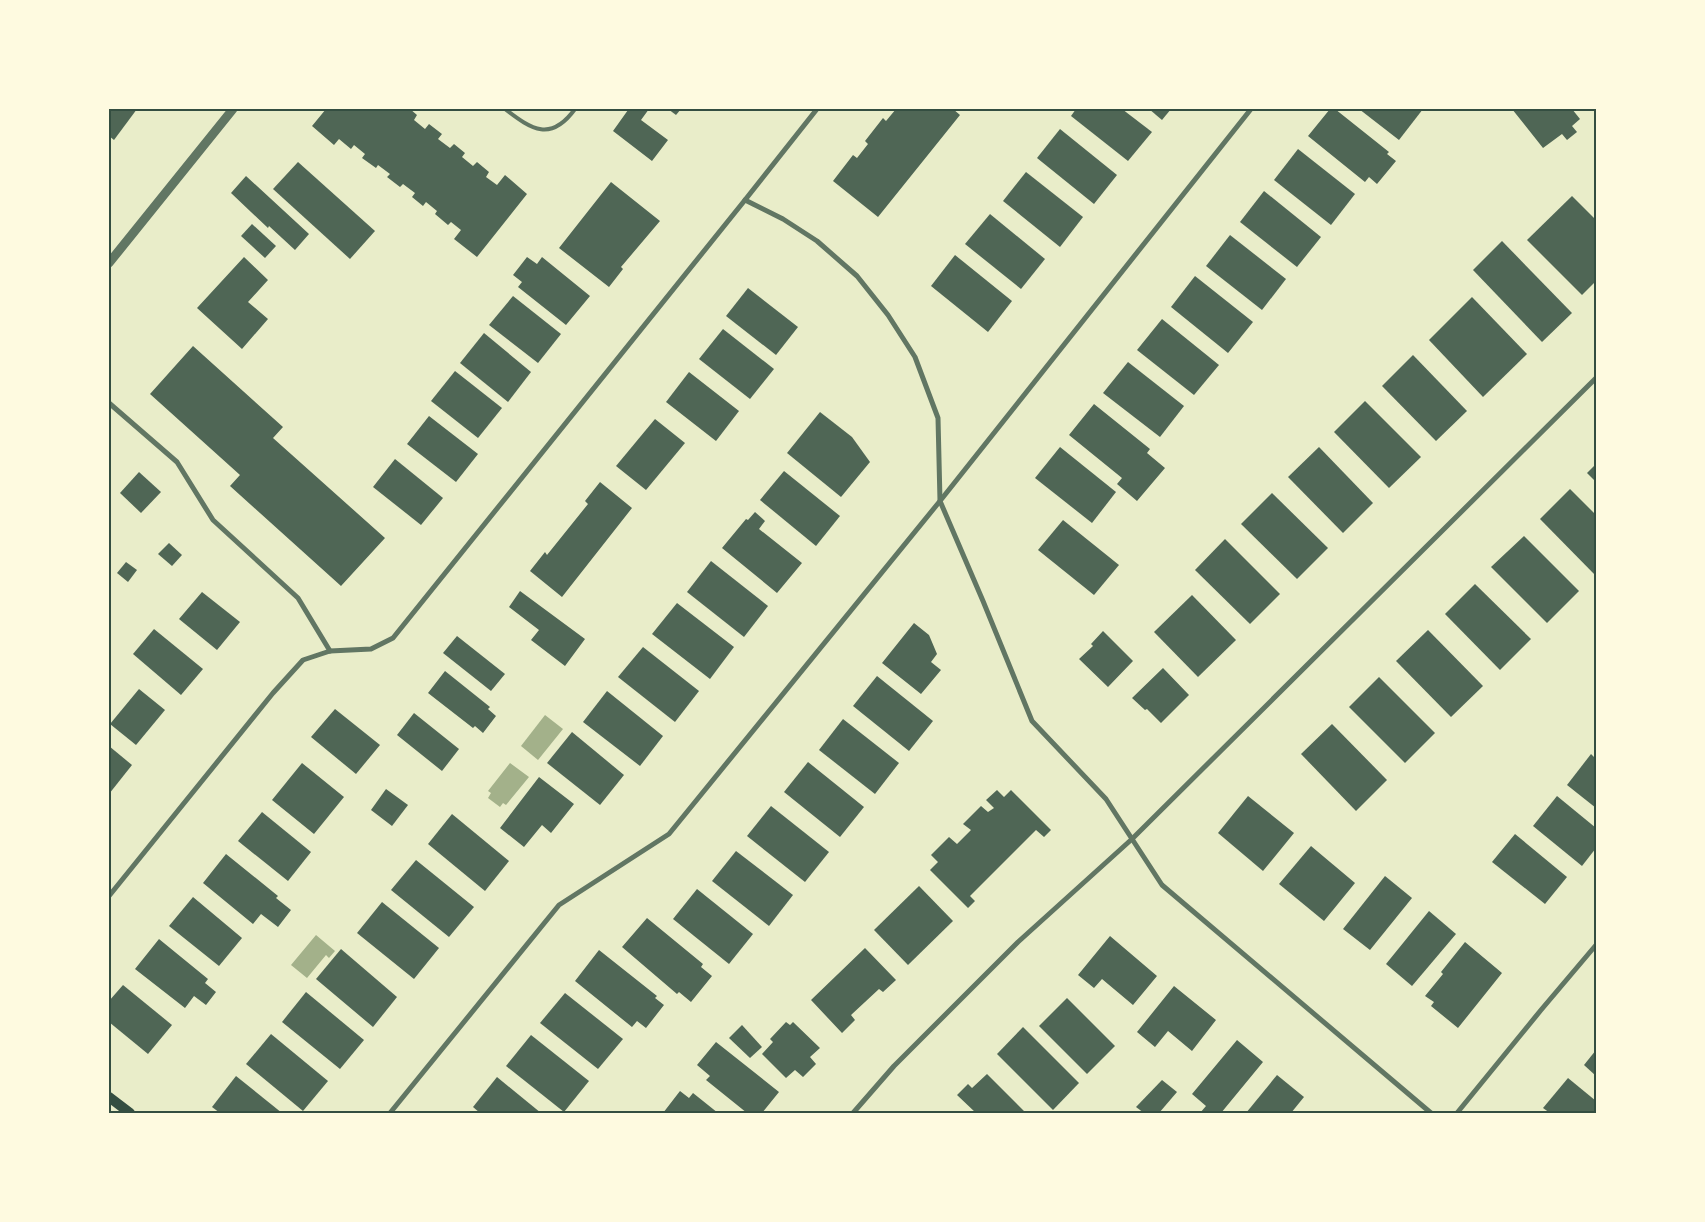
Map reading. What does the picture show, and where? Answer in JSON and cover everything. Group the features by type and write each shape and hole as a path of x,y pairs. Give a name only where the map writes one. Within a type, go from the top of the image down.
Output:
{"main road":[{"path":"109,1096 130,1113"}],"street":[{"path":"109,263 233,109"},
{"path":"109,896 272,693 303,660 330,651 371,649 393,638 817,109"},
{"path":"390,1113 558,905 670,834 940,501 1251,109"},
{"path":"745,200 783,219 817,242 857,276 888,314 915,357 938,418 940,501 984,601 1032,721 1106,799 1162,886 1432,1113"},
{"path":"853,1113 894,1066 1018,942 1132,839 1596,378"},
{"path":"109,403 176,462 213,520 298,598 330,651"},
{"path":"1457,1113 1596,945"}],"lane":[{"path":"504,109 534,129 547,130 561,125 575,109"}],"shaded area":[{"path":"545,715 563,729 538,760 521,746"},
{"path":"510,763 529,777 506,805 503,803 500,807 488,798 491,793 488,791"},
{"path":"316,935 335,951 329,958 326,955 307,978 291,965"}],"building":[{"path":"109,109 137,109 114,140 109,136"},
{"path":"326,109 410,109 417,115 414,120 425,129 429,124 442,134 438,139 450,148 454,144 465,153 462,157 473,166 477,162 489,172 486,177 497,185 505,175 527,194 477,257 454,239 461,230 451,222 448,225 435,214 437,211 426,202 423,206 412,197 415,193 403,184 400,187 387,177 390,174 378,165 376,168 362,158 365,154 354,145 351,149 339,139 334,145 312,126"},
{"path":"627,109 649,109 641,120 668,140 652,161 613,131"},
{"path":"668,109 681,109 676,115"},
{"path":"896,109 953,109 960,115 878,217 833,181 853,155 857,158 868,144 865,141 883,118 886,121"},
{"path":"1076,109 1122,109 1152,132 1128,161 1071,116"},
{"path":"1149,109 1171,109 1162,120"},
{"path":"1330,109 1335,109 1389,152 1387,154 1396,161 1377,184 1369,177 1365,182 1308,136"},
{"path":"1359,109 1423,109 1399,140"},
{"path":"1512,109 1572,109 1580,119 1572,126 1577,132 1567,140 1562,134 1543,148"},
{"path":"1060,129 1117,175 1094,204 1037,158"},
{"path":"1298,149 1355,194 1331,225 1274,180"},
{"path":"298,162 375,231 350,259 273,189"},
{"path":"1026,172 1083,217 1060,247 1003,201"},
{"path":"246,176 309,234 295,250 269,226 268,228 231,193"},
{"path":"611,182 660,221 621,267 623,269 609,287 559,248"},
{"path":"1264,191 1321,237 1297,267 1240,222"},
{"path":"1572,196 1596,220 1596,281 1582,295 1527,240"},
{"path":"990,214 1045,259 1021,289 965,244"},
{"path":"252,224 276,246 265,258 241,236"},
{"path":"1230,235 1286,279 1262,310 1206,266"},
{"path":"1502,241 1572,313 1542,342 1473,270"},
{"path":"955,255 1012,301 988,332 931,286"},
{"path":"244,257 268,280 248,302 268,319 242,349 197,308"},
{"path":"527,257 537,264 542,257 590,296 566,325 518,287 522,282 513,275"},
{"path":"1195,276 1253,322 1228,353 1171,307"},
{"path":"748,288 798,327 776,355 726,316"},
{"path":"513,296 561,334 538,363 489,325"},
{"path":"1472,297 1527,354 1483,397 1429,340"},
{"path":"1162,319 1219,365 1194,395 1137,350"},
{"path":"723,329 774,369 750,399 699,359"},
{"path":"484,333 531,372 508,402 460,363"},
{"path":"193,346 283,427 273,438 385,538 341,586 230,486 240,475 150,394"},
{"path":"1413,355 1467,411 1436,441 1382,386"},
{"path":"1128,362 1184,406 1160,437 1103,393"},
{"path":"455,371 502,408 478,438 431,401"},
{"path":"689,372 739,411 716,441 666,402"},
{"path":"1365,401 1421,457 1389,488 1334,432"},
{"path":"1094,404 1150,449 1147,453 1165,468 1137,501 1117,484 1122,478 1069,435"},
{"path":"820,412 852,437 870,462 841,497 787,453"},
{"path":"429,416 478,454 456,482 407,444"},
{"path":"655,419 685,443 646,490 616,466"},
{"path":"1060,447 1116,492 1092,523 1035,478"},
{"path":"1319,447 1373,503 1343,533 1288,477"},
{"path":"395,459 443,498 421,525 373,487"},
{"path":"1596,464 1596,482 1587,473"},
{"path":"784,471 840,516 816,546 760,500"},
{"path":"139,472 161,492 141,513 120,493"},
{"path":"600,482 632,508 562,597 530,571 545,552 547,555 588,504 585,501"},
{"path":"1570,489 1596,515 1596,576 1540,519"},
{"path":"1272,493 1328,548 1297,579 1241,524"},
{"path":"755,512 765,521 759,529 802,563 777,593 722,548 746,519 748,520"},
{"path":"1063,520 1119,565 1094,595 1038,550"},
{"path":"1524,536 1579,591 1547,623 1491,567"},
{"path":"1225,539 1280,594 1250,624 1195,570"},
{"path":"169,543 182,555 172,566 158,554"},
{"path":"711,561 768,606 744,637 687,592"},
{"path":"126,562 137,570 128,582 117,573"},
{"path":"1475,584 1531,639 1500,670 1445,614"},
{"path":"520,591 585,639 565,666 531,640 539,630 509,607"},
{"path":"202,592 240,622 217,650 179,619"},
{"path":"1192,595 1236,640 1198,677 1154,632"},
{"path":"677,603 734,647 710,679 652,634"},
{"path":"914,623 929,635 937,654 931,662 941,670 921,694 882,663"},
{"path":"154,629 203,669 181,695 133,654"},
{"path":"1428,630 1483,686 1451,717 1396,661"},
{"path":"1103,631 1133,661 1108,687 1079,659 1093,646 1091,644"},
{"path":"457,636 505,674 491,691 443,653"},
{"path":"643,647 699,691 675,722 618,677"},
{"path":"1163,668 1189,695 1161,723 1132,698"},
{"path":"445,671 490,707 488,709 496,716 483,733 475,726 473,728 428,693"},
{"path":"877,676 933,721 909,751 853,706"},
{"path":"1379,677 1435,733 1405,763 1349,707"},
{"path":"139,689 165,710 136,745 110,724"},
{"path":"607,691 663,736 640,766 583,722"},
{"path":"335,709 380,745 356,774 311,737"},
{"path":"414,713 459,749 442,771 397,735"},
{"path":"843,719 899,763 875,794 819,750"},
{"path":"1332,724 1387,780 1356,811 1301,754"},
{"path":"572,732 624,775 600,805 547,763"},
{"path":"109,746 132,765 109,794"},
{"path":"1591,754 1596,759 1596,808 1567,785"},
{"path":"808,762 864,807 840,837 784,792"},
{"path":"302,763 344,797 314,834 272,800"},
{"path":"539,777 574,804 551,833 542,825 524,847 500,828"},
{"path":"386,789 408,805 392,826 371,810"},
{"path":"997,790 1004,797 1011,790 1051,830 1044,837 1036,830 970,896 975,901 968,908 930,870 938,862 931,855 949,837 957,844 971,830 963,824 981,806 988,812 994,808 986,800"},
{"path":"1248,796 1294,833 1263,871 1218,833"},
{"path":"1557,796 1596,828 1596,848 1582,866 1533,826"},
{"path":"771,806 829,852 805,882 747,836"},
{"path":"262,812 311,852 288,881 238,841"},
{"path":"452,814 509,861 485,891 428,844"},
{"path":"1515,834 1567,877 1545,904 1492,862"},
{"path":"1311,846 1355,883 1324,921 1279,884"},
{"path":"736,851 793,895 769,926 712,881"},
{"path":"226,854 278,896 276,898 291,910 278,927 261,914 253,924 203,883"},
{"path":"416,860 474,907 449,937 391,890"},
{"path":"1385,876 1412,898 1370,950 1343,929"},
{"path":"919,886 953,921 908,965 874,930"},
{"path":"697,889 753,934 729,964 673,919"},
{"path":"193,897 242,938 219,966 169,926"},
{"path":"382,902 439,948 414,979 357,933"},
{"path":"1429,911 1456,934 1412,986 1386,964"},
{"path":"647,918 703,964 701,967 712,976 691,1002 679,992 677,994 622,947"},
{"path":"1110,936 1157,976 1133,1005 1102,979 1094,988 1078,975"},
{"path":"159,939 208,979 205,983 216,992 206,1005 194,996 185,1008 135,969"},
{"path":"1465,942 1502,973 1458,1028 1431,1006 1434,1002 1425,996"},
{"path":"865,948 896,980 883,992 879,989 851,1015 855,1020 842,1033 811,1000"},
{"path":"341,949 397,997 373,1027 316,979"},
{"path":"599,950 657,996 655,998 664,1005 646,1028 637,1021 632,1027 575,981"},
{"path":"123,985 172,1025 148,1054 109,1022 109,1001"},
{"path":"1174,986 1216,1020 1192,1051 1168,1031 1155,1047 1137,1032"},
{"path":"306,992 364,1040 340,1069 282,1022"},
{"path":"565,993 623,1039 598,1069 540,1023"},
{"path":"1067,998 1115,1046 1087,1074 1039,1026"},
{"path":"786,1022 790,1025 793,1022 820,1048 810,1057 816,1064 803,1077 795,1070 786,1078 762,1054 773,1042 770,1039"},
{"path":"742,1025 762,1047 750,1058 729,1038"},
{"path":"1023,1027 1079,1083 1053,1110 997,1054"},
{"path":"271,1034 328,1081 303,1111 246,1064"},
{"path":"531,1035 589,1081 564,1112 506,1066"},
{"path":"1237,1040 1263,1062 1221,1113 1200,1113 1206,1106 1192,1094"},
{"path":"716,1042 779,1092 762,1113 747,1113 706,1080 710,1076 697,1065"},
{"path":"1596,1050 1596,1076 1584,1065"},
{"path":"987,1074 1026,1113 976,1113 957,1095 968,1084 972,1088"},
{"path":"1277,1075 1304,1097 1291,1113 1246,1113"},
{"path":"236,1076 282,1113 220,1113 212,1107"},
{"path":"497,1077 541,1113 480,1113 473,1107"},
{"path":"1568,1078 1596,1101 1596,1113 1550,1113 1543,1108"},
{"path":"1162,1080 1177,1092 1159,1113 1144,1113 1136,1107"},
{"path":"680,1091 689,1098 693,1093 718,1113 663,1113"}]}
